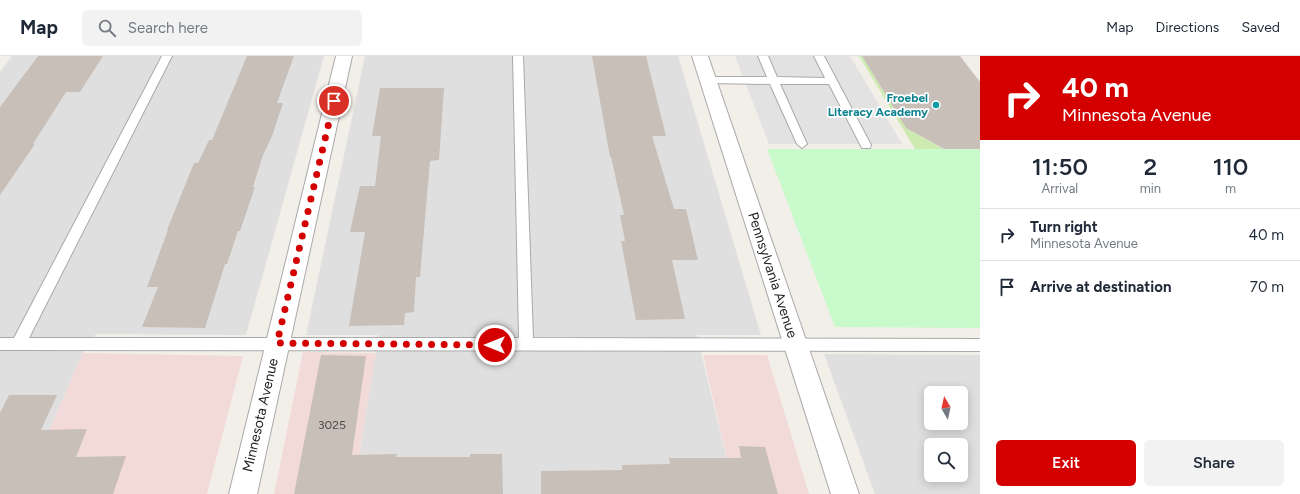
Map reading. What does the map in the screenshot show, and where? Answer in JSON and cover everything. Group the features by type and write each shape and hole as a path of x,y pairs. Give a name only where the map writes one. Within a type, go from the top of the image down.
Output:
{"street":[{"name":"Minnesota Avenue","path":"243,494 344,56"},
{"name":"Pennsylvania Avenue","path":"700,56 845,494"}],"lane":[{"path":"18,344 167,56"},
{"path":"518,56 526,345"},
{"path":"763,56 802,144"},
{"path":"819,56 866,144"},
{"path":"708,80 832,81"},
{"path":"0,344 277,343 526,345 980,345"}],"shaded area":[{"path":"12,56 324,56 246,335 96,334 83,353 21,494 0,494 0,72"},
{"path":"365,56 678,56 761,335 697,335 735,494 356,494 361,443 378,335 306,335"},
{"path":"735,56 850,56 902,144 769,144"},
{"path":"303,352 376,353 361,443 356,494 274,494"},
{"path":"83,353 243,356 207,494 21,494"},
{"path":"824,354 980,355 980,494 875,494"},
{"path":"703,355 767,355 809,494 735,494"}],"green space":[{"path":"859,56 862,56 906,128 943,149 915,149"},
{"path":"767,149 980,149 980,328 835,327"}],"building":[{"path":"38,56 103,56 80,92 66,92 33,144 35,144 0,195 0,107"},
{"path":"247,56 294,56 277,103 283,103 272,136 263,155 253,187 255,187 240,231 238,231 227,264 225,264 205,328 142,327 158,287 147,287 167,230 194,163 198,163 209,140 212,140"},
{"path":"592,56 646,56 666,136 652,136 674,209 686,209 698,260 672,260 685,319 636,320 621,241 625,241 620,215 624,215 610,157"},
{"name":"Froebel Literacy Academy","path":"862,56 960,56 980,82 980,149 944,149 906,128"},
{"path":"380,88 444,88 439,160 430,161 420,277 416,277 414,312 405,313 404,325 349,326 365,232 350,232 360,186 375,186 381,136 372,136"},
{"path":"321,355 366,356 352,455 397,454 396,457 470,457 470,454 502,454 503,494 294,494"},
{"path":"9,395 57,395 41,430 87,429 76,457 126,456 113,494 0,494 0,413"},
{"path":"739,446 765,447 778,494 541,494 541,471 622,470 622,465 670,464 669,458 741,458"}],"place":[{"name":"Froebel Literacy Academy","path":"936,105"}],"route":[{"path":"334,101 277,343 495,345"}]}
